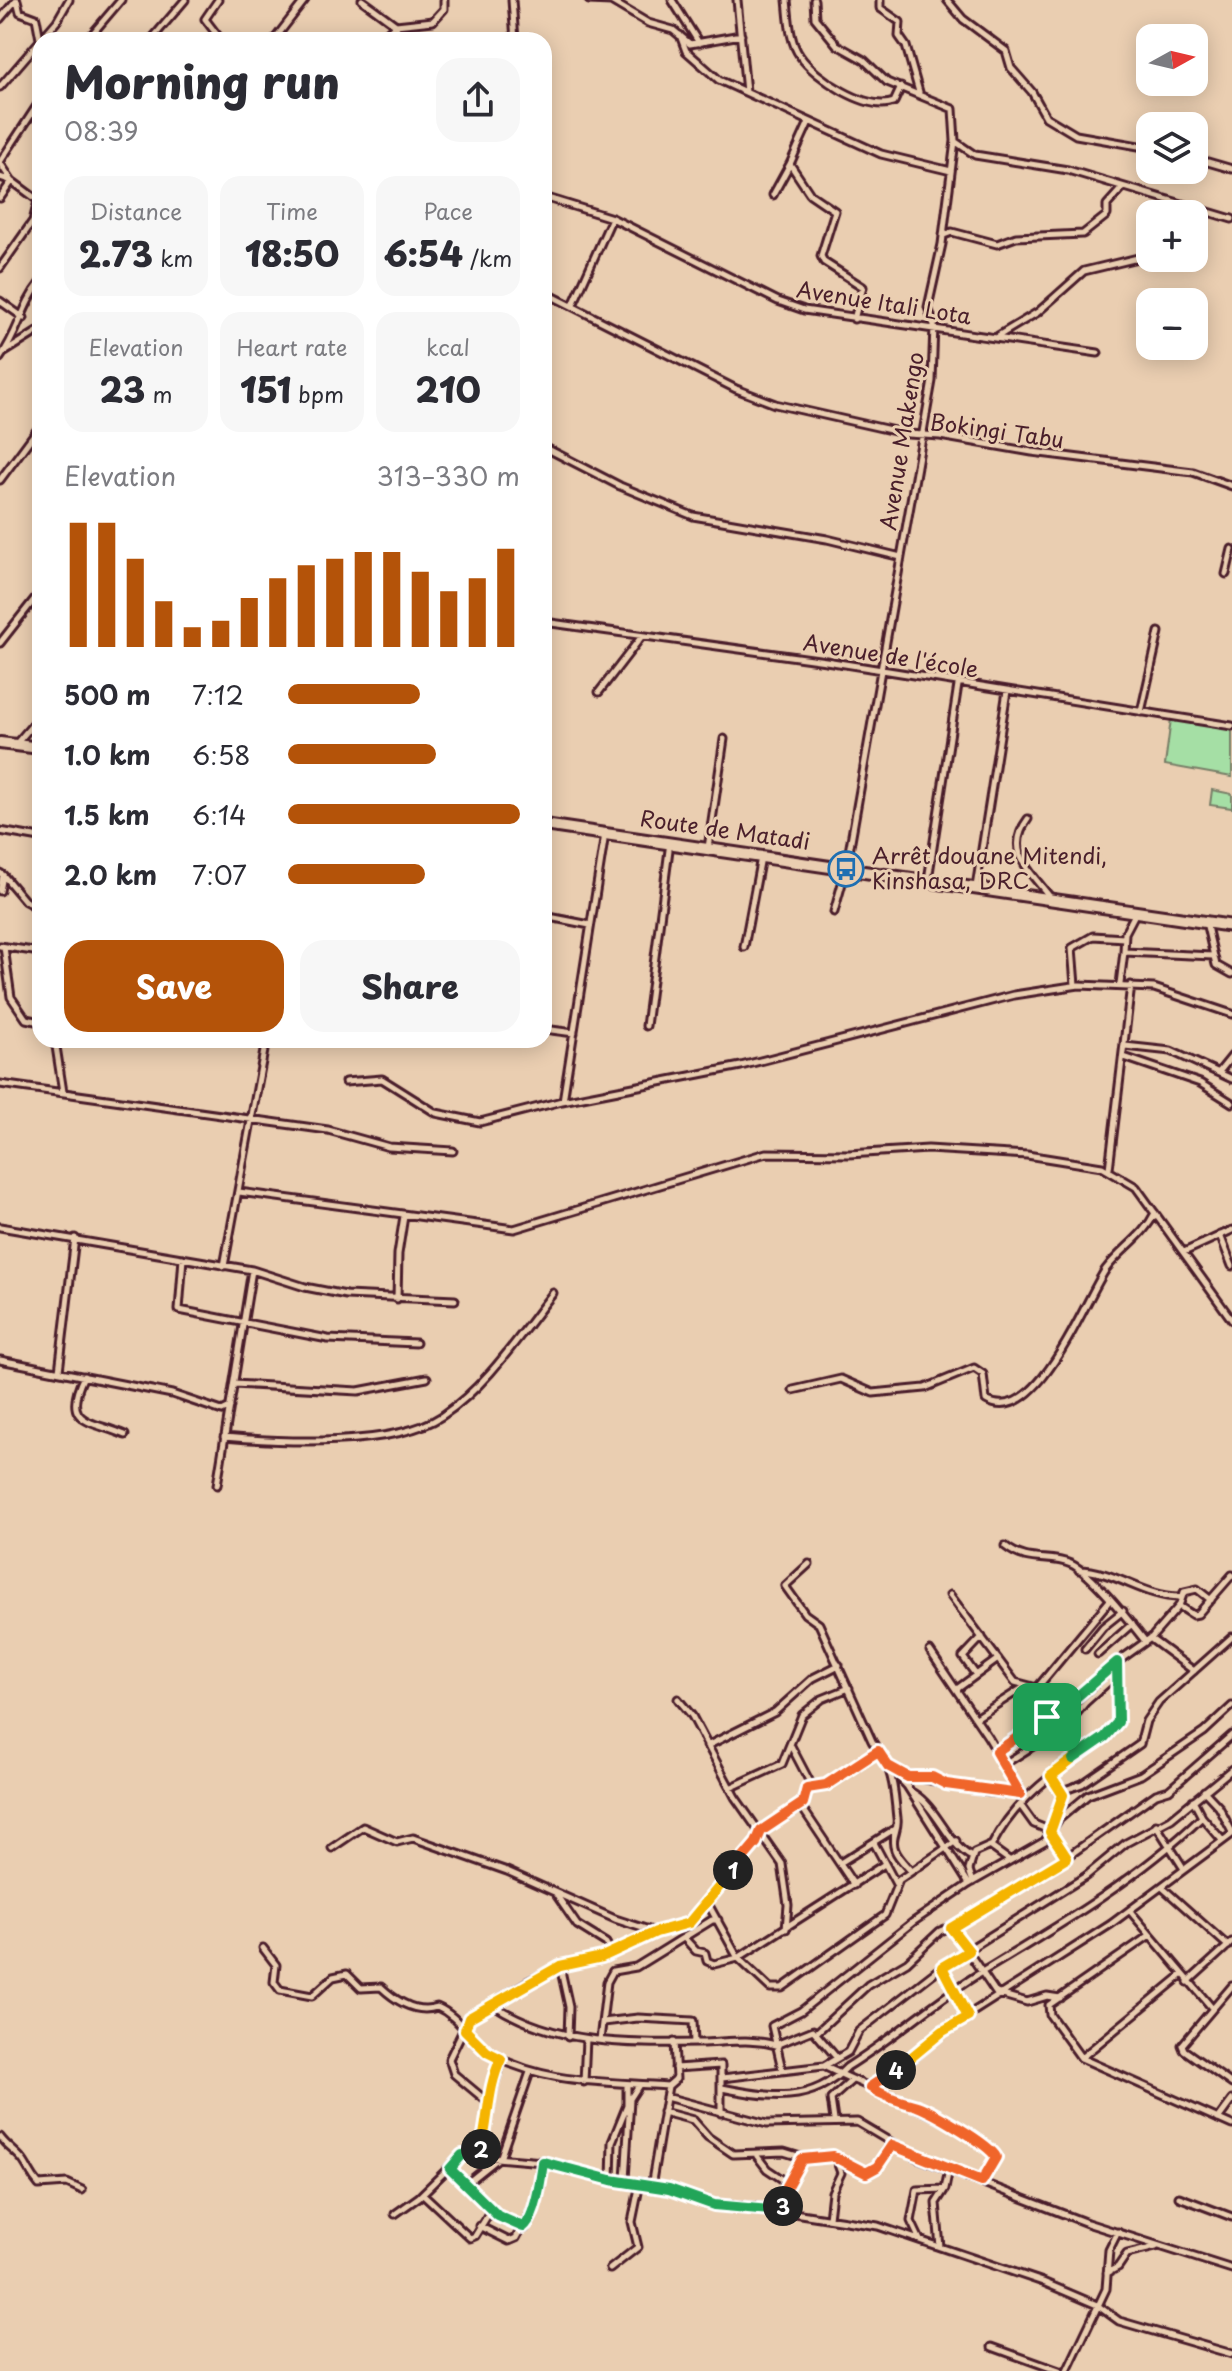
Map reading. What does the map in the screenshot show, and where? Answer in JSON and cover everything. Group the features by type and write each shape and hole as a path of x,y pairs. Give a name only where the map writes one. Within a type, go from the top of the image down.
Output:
{"highway":[{"path":"0,743 32,747"},
{"name":"Route de Matadi","path":"552,826 1232,926"}],"street":[{"path":"0,19 17,0"},
{"path":"17,0 20,12 36,18 39,32"},
{"path":"45,32 69,0"},
{"path":"94,32 121,0"},
{"path":"158,32 185,0"},
{"path":"214,32 205,19 218,0"},
{"path":"280,32 305,0"},
{"path":"362,0 396,25 397,32"},
{"path":"382,32 396,25 433,21 444,9 444,0"},
{"path":"512,0 514,32"},
{"path":"589,0 611,1 648,23 680,35 690,44 741,35"},
{"path":"672,0 699,43"},
{"path":"737,0 746,92"},
{"path":"787,0 799,56 833,85 856,97 884,105 894,102 901,87"},
{"name":"Avenue Makengo","path":"814,0 815,18 832,41 864,60 887,82 954,110 955,141 943,236 928,307 933,331 932,381 846,869 834,912"},
{"path":"880,0 880,8 900,22 899,36 906,46 919,93"},
{"path":"947,0 963,19 1006,51 1011,68 1032,92 1046,117 1079,136 1136,146"},
{"path":"680,35 686,51 715,77 895,160 951,171"},
{"path":"0,87 32,50"},
{"path":"12,181 0,162 32,113"},
{"path":"773,195 809,122"},
{"path":"955,141 966,152 989,159 1068,170 1232,219"},
{"path":"1208,162 1232,169"},
{"path":"790,164 810,194 835,211 821,256 824,262 863,287 854,319"},
{"path":"0,177 12,181 32,196"},
{"path":"0,198 12,181"},
{"path":"943,236 952,232 997,244 1019,236 1083,234 1107,215 1107,205 1123,187"},
{"name":"Avenue Itali Lota","path":"552,199 612,218 778,301 854,319 933,331 997,336 1098,353"},
{"path":"573,305 612,218"},
{"path":"0,268 32,222"},
{"path":"997,336 1038,312 1083,272 1136,259"},
{"path":"2,355 24,318 24,309 32,296"},
{"name":"Bokingi Tabu","path":"552,296 760,399 920,436 940,436 1032,452 1193,472 1232,486"},
{"path":"0,301 24,318"},
{"path":"2,355 32,335"},
{"path":"0,480 32,437"},
{"path":"552,451 620,486 693,516 827,539 901,557"},
{"path":"1226,574 1232,549"},
{"path":"0,643 32,602"},
{"name":"Avenue de l'école","path":"552,623 1232,726"},
{"path":"1141,712 1159,632"},
{"path":"599,692 642,635"},
{"path":"928,880 958,685"},
{"path":"976,887 1007,691"},
{"path":"16,744 32,725"},
{"path":"708,848 724,739"},
{"path":"1028,819 1018,834 1017,847 1025,864 1050,897"},
{"path":"0,831 32,837"},
{"path":"562,1101 605,833"},
{"path":"646,1026 670,841"},
{"path":"744,947 761,856"},
{"path":"0,891 2,874"},
{"path":"2,874 25,901 32,905"},
{"path":"1120,984 1124,938 1136,910"},
{"path":"552,918 590,925"},
{"path":"1206,921 1217,967 1232,974"},
{"path":"1075,985 1072,948 1093,936 1124,938"},
{"path":"32,951 2,946 11,997 26,1019 32,1020"},
{"path":"1124,952 1213,956"},
{"path":"345,1082 382,1079 436,1113 473,1122 501,1119 562,1101 741,1066 1014,995 1075,985 1120,984 1177,993 1232,1014"},
{"path":"1109,1169 1131,985"},
{"path":"552,1030 574,1033"},
{"path":"1125,1046 1171,1051 1232,1079"},
{"path":"56,1048 63,1092"},
{"path":"224,1266 265,1048"},
{"path":"1219,1072 1232,1056"},
{"path":"1124,1057 1192,1080 1232,1103"},
{"path":"0,1084 328,1130 389,1147 453,1151"},
{"path":"239,1192 404,1216 524,1228 684,1175 766,1153 849,1154 928,1149 1027,1155 1109,1169 1140,1191 1229,1309 1232,1320"},
{"path":"793,1390 841,1379 873,1393 925,1388 974,1368 983,1374 986,1400 1003,1406 1017,1402 1058,1357 1105,1271 1143,1232 1155,1212"},
{"path":"397,1299 398,1254 404,1216"},
{"path":"0,1227 252,1270 305,1287 397,1299 455,1300"},
{"path":"1184,1252 1232,1230"},
{"path":"1220,1235 1232,1266"},
{"path":"59,1371 75,1238"},
{"path":"183,1258 179,1310 328,1339 416,1343"},
{"path":"217,1485 252,1270"},
{"path":"224,1437 278,1441 401,1435 441,1417 481,1383 553,1293"},
{"path":"0,1360 172,1394 219,1410 228,1419"},
{"path":"84,1376 74,1396 76,1409 88,1424 125,1435"},
{"path":"234,1384 358,1391 427,1378"},
{"path":"219,1410 230,1407"},
{"path":"1005,1546 1019,1556 1070,1564 1123,1611 1148,1640 1194,1671"},
{"path":"809,1564 785,1586 805,1614 819,1624 864,1727 878,1751 910,1789 971,1883"},
{"path":"1078,1570 1102,1572 1140,1591 1180,1597 1195,1589 1211,1600"},
{"path":"1179,1606 1194,1616 1232,1575"},
{"path":"950,1595 1015,1682 1025,1686 1043,1685 1060,1658 1110,1600"},
{"path":"996,1752 1072,1701 1148,1640 1179,1606 1180,1597"},
{"path":"1085,1649 1103,1627 1123,1611"},
{"path":"1098,1654 1132,1624"},
{"path":"976,1675 963,1657 982,1637"},
{"path":"1057,1821 1063,1795 1069,1787 1082,1784 1140,1744 1146,1721 1159,1702 1232,1637"},
{"path":"930,1651 976,1718 1022,1796 1021,1806 1001,1827 991,1847 972,1857"},
{"path":"957,1690 998,1659"},
{"path":"893,1771 912,1778 932,1777 946,1784 1022,1796 1105,1737 1118,1722 1121,1714 1115,1676 1117,1662"},
{"path":"707,1746 775,1712 813,1678 839,1665"},
{"path":"1003,1765 1041,1741 1055,1740 1085,1703 1115,1676"},
{"path":"976,1718 1025,1686"},
{"path":"730,1788 782,1764 802,1715 822,1699 849,1688"},
{"path":"678,1699 692,1716 730,1788 784,1868 788,1910 786,1929"},
{"path":"782,2069 772,2026 801,2011 913,1922 971,1883 1045,1841 1057,1821 1088,1795 1135,1778 1204,1732 1232,1706"},
{"path":"816,2033 868,1985 907,1962 940,1931 951,1928 1067,1858 1149,1798 1176,1785 1232,1735"},
{"path":"791,1746 812,1786"},
{"path":"489,2102 470,2091 454,2074 449,2059 469,2018 560,1966 611,1953 656,1932 689,1923 754,1846 761,1831 801,1806 807,1788 826,1785 878,1751"},
{"path":"888,1766 894,1783 895,1850 911,1871"},
{"path":"722,2078 824,2066 849,2050 859,2031 942,1967 1086,1876 1126,1843 1171,1819 1232,1769"},
{"path":"1051,1776 1063,1795"},
{"path":"910,1789 923,1798 972,1857"},
{"path":"870,2087 907,2064 943,2031 1163,1888 1232,1833 1219,1807 1204,1791"},
{"path":"1193,1800 1202,1817 1222,1840"},
{"path":"801,1806 854,1885"},
{"path":"1021,1806 1034,1824 1050,1832 1067,1858"},
{"path":"722,2088 787,2097 828,2084 983,1972 1168,1849 1202,1817"},
{"path":"1156,1825 1168,1849 1184,1869"},
{"path":"332,1848 342,1838 364,1827 397,1842 409,1838 422,1841 551,1890 615,1919 656,1932"},
{"path":"840,1864 896,1828"},
{"path":"707,1902 738,1958 770,1988 785,1987 885,1915 896,1884 956,1841"},
{"path":"874,1843 883,1865 896,1884"},
{"path":"991,1847 1010,1861"},
{"path":"971,1883 969,1872 972,1857"},
{"path":"685,1939 696,1951 705,1953 707,1961 714,1964 738,1958 883,1865"},
{"path":"1163,1888 1230,1944 1188,1982"},
{"path":"551,1890 577,1925 606,1943 611,1953"},
{"path":"1130,1911 1212,2008"},
{"path":"600,2040 604,1997 611,1972 630,1970 712,1920 718,1920"},
{"path":"951,1928 1001,1996 1027,2002 1047,1996 1060,1998"},
{"path":"1150,1935 1049,2005 1048,2012 1081,2058 1232,2125"},
{"path":"263,1948 276,1965 274,1982 280,1990 312,1996 333,1977 347,1974 361,1988 381,1987 403,2004 423,2012 439,2008 487,2052 530,2072 584,2082 668,2086"},
{"path":"560,1966 569,2007 568,2037"},
{"path":"942,1967 968,2017"},
{"path":"1081,2058 1182,1975"},
{"path":"1232,1986 1182,2045 1184,2050 1232,2084"},
{"path":"492,2004 524,2025 586,2039 694,2043 738,2041 778,2045 813,2030 836,2057"},
{"path":"603,2022 638,2018 693,2021 694,2043"},
{"path":"584,2082 586,2039"},
{"path":"651,2187 668,2086 676,2079 674,2042"},
{"path":"479,2155 501,2059"},
{"path":"675,2068 720,2064 721,2113"},
{"path":"824,2066 889,2098 920,2108 987,2144 996,2157 982,2181"},
{"path":"465,2185 501,2156 530,2072"},
{"path":"834,2120 831,2099 851,2081"},
{"path":"611,2180 612,2142 627,2105 627,2084"},
{"path":"625,2180 630,2099 640,2084"},
{"path":"666,2097 721,2113 777,2124 834,2120 865,2125 892,2145 949,2169 1118,2232 1232,2269"},
{"path":"1218,2119 1232,2100"},
{"path":"663,2112 693,2120 728,2153 755,2155 784,2152 802,2159 835,2157 868,2173 877,2167 892,2145"},
{"path":"0,2137 13,2154 22,2158 28,2175 38,2184 58,2186 67,2183 82,2190"},
{"path":"395,2214 423,2194 462,2155 543,2162 611,2180 669,2189 714,2205 782,2211 878,2226 999,2265 1097,2305 1119,2321 1232,2354"},
{"path":"755,2155 767,2169 788,2183"},
{"path":"829,2218 832,2192 841,2173 835,2157"},
{"path":"782,2211 788,2183 802,2159"},
{"path":"450,2169 491,2210 527,2227 538,2194 543,2162"},
{"path":"940,2247 936,2203 945,2189 949,2169"},
{"path":"610,2269 638,2247 632,2222 640,2183"},
{"path":"920,2240 911,2221 917,2190 945,2189"},
{"path":"423,2194 466,2237 475,2236 491,2210"},
{"path":"1179,2197 1232,2217"},
{"path":"479,2226 509,2241 516,2238 522,2227"},
{"path":"1067,2371 1106,2289 1109,2250 1118,2232"},
{"path":"1107,2273 1115,2270 1133,2251 1162,2247"},
{"path":"992,2347 1059,2371"}],"green space":[{"path":"1171,719 1232,728 1232,777 1165,765"},
{"path":"1212,790 1232,794 1232,808 1210,805"}],"place":[{"name":"Arrêt douane Mitendi, Kinshasa, DRC","path":"846,869"}],"route":[{"path":"1117,1662 1115,1679 1121,1714 1115,1728 1051,1776 1063,1795 1057,1809 1057,1821 1050,1832 1067,1858 951,1928 969,1951 942,1967 968,2017 943,2031 907,2064 870,2087 889,2098 916,2106 987,2144 996,2157 982,2181 892,2145 877,2167 866,2173 833,2156 802,2159 787,2186 782,2211 714,2205 669,2189 611,2180 543,2162 540,2189 525,2228 498,2216 450,2169 462,2155 479,2155 489,2117 489,2093 501,2059 487,2052 465,2030 469,2018 560,1966 602,1957 656,1932 689,1923 754,1846 761,1831 803,1803 807,1788 826,1785 878,1751 893,1771 908,1777 932,1777 946,1784 1020,1794 996,1752 1047,1717 1072,1701 1117,1662"}]}
